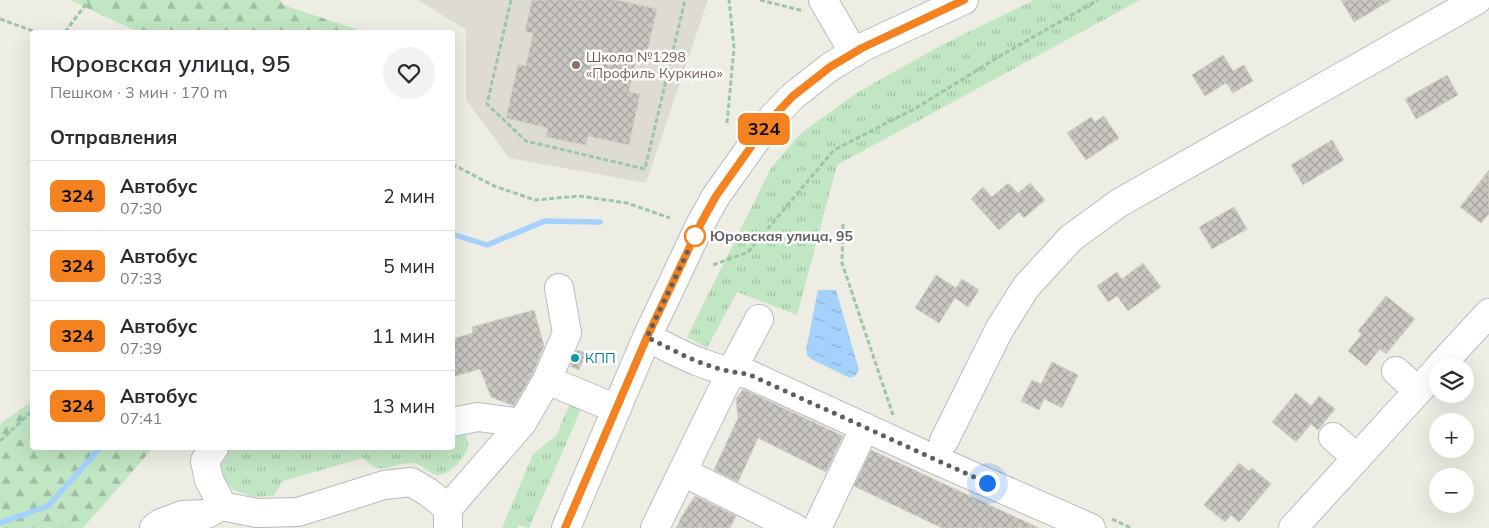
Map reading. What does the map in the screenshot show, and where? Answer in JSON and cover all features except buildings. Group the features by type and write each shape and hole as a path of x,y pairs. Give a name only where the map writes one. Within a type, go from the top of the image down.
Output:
{"street":[{"path":"566,528 647,337 701,223 721,190 773,117 793,96 830,67 854,53 964,0"},
{"path":"944,441 999,330 1026,287 1071,238 1119,203 1478,0"},
{"path":"814,6 854,53"},
{"path":"154,528 161,523 182,515 207,514 221,506 257,513 298,512 384,485 411,482 428,492 448,518 522,423 547,380 567,333 559,288"},
{"path":"1447,358 1489,313"},
{"path":"655,528 759,319"},
{"path":"647,337 704,365 748,374 1091,528"},
{"path":"1396,371 1418,391"},
{"path":"1287,524 1357,458 1429,379"},
{"path":"547,380 617,409"},
{"path":"455,421 478,417 522,423"},
{"path":"818,528 865,427"},
{"path":"1333,437 1357,458"},
{"path":"213,450 205,461 208,480 221,506"},
{"path":"683,472 795,528"}],"path":[{"path":"66,30 89,0"},
{"path":"512,0 487,104 526,141 645,169 685,0"},
{"path":"727,123 734,48 729,0"},
{"path":"760,0 814,6"},
{"path":"713,265 748,252 834,150 916,108 1000,56 1098,0"},
{"path":"0,19 30,30"},
{"path":"455,166 494,186 535,200 579,196 627,203 670,218"},
{"path":"0,441 30,413"}],"shaded area":[{"name":"Школа №1298 «Профиль Куркино»","path":"418,0 708,0 646,183 509,158 466,100 466,30"}],"green space":[{"path":"70,0 280,0 283,5 359,30 134,30"},
{"path":"1034,0 1140,0 837,165 797,315 737,292 707,348 687,337 771,168 800,134 855,94 936,48"},
{"path":"573,396 583,405 529,528 519,525 517,528 502,528 533,454 556,436"},
{"path":"30,402 30,450 151,450 83,528 0,528 0,424"},
{"path":"455,428 462,430 468,445 461,460 452,469 442,474 434,474 420,465 411,463 388,468 377,468 363,458 283,481 273,496 253,497 234,490 224,480 218,465 223,450 455,450"}],"water":[{"path":"818,290 836,290 859,370 855,376 850,378 811,359 807,355 806,350"}],"waterway":[{"path":"455,235 487,245 545,221 600,222"},
{"path":"0,523 48,506 98,450"}],"bus line":[{"name":"324","path":"565,528 647,337 701,223 716,196 773,117 793,96 830,67 862,48 964,0"}],"place":[{"name":"Школа №1298 «Профиль Куркино»","path":"576,65"},
{"name":"Юровская улица, 95","path":"695,236"},
{"name":"КПП","path":"575,358"}],"route":[{"path":"695,236 647,337 704,365 748,374 987,483"}]}
